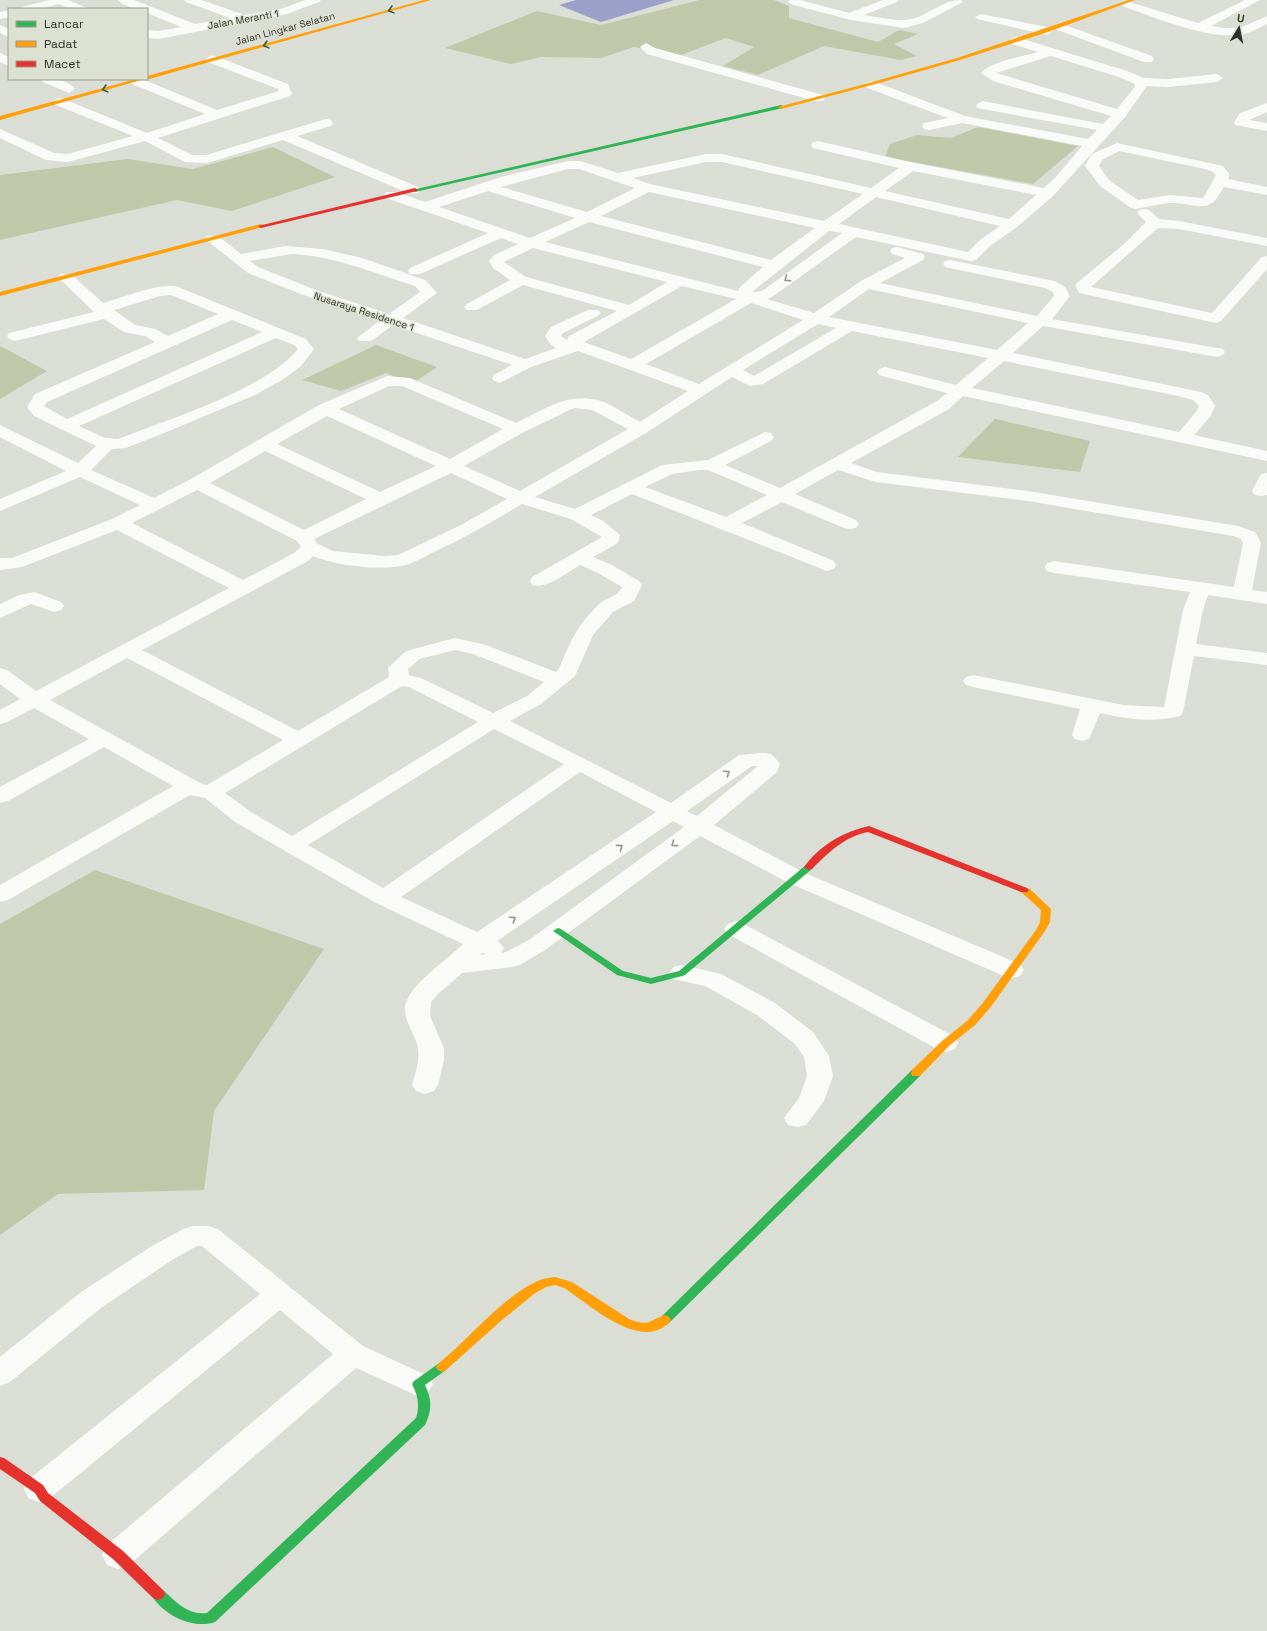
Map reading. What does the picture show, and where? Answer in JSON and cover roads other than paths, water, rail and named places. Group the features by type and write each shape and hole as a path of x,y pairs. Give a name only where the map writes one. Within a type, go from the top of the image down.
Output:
{"main road":[{"name":"Jalan Lingkar Selatan","path":"297,26 395,0"},
{"name":"Jalan Lingkar Selatan","path":"148,77 211,53 429,0"},
{"path":"0,294 290,218 871,85 929,69 1047,31 1129,2"},
{"name":"Jalan Lingkar Selatan","path":"58,97 137,80"},
{"name":"Jalan Lingkar Selatan","path":"0,118 23,112 58,97 72,88"},
{"path":"6,105 23,112"},
{"path":"0,1462 39,1489 44,1497 118,1555 178,1613 192,1620 210,1618 421,1421 426,1408 423,1390 418,1384 453,1359 526,1293 548,1282 559,1282 571,1288 605,1311 632,1324 646,1328 659,1326 946,1043 971,1023 986,1006 1045,922 1046,909 1028,892 869,829 852,832 839,840 797,878 682,973 651,981 620,973 558,930"}],"street":[{"path":"30,8 58,0 78,8"},
{"path":"124,0 145,8"},
{"path":"190,0 243,18"},
{"name":"Jalan Meranti 1","path":"148,34 159,35 243,18 287,11 315,0"},
{"path":"851,17 892,0"},
{"path":"1202,26 1254,0"},
{"path":"263,2 287,11"},
{"path":"794,2 851,17 895,24 912,24 957,2"},
{"path":"1129,2 1167,18 1225,32 1242,31 1261,35"},
{"path":"148,9 194,28"},
{"path":"981,17 1047,31"},
{"path":"1242,31 1267,20"},
{"path":"1058,27 1148,59"},
{"path":"1016,41 1123,74 1142,82 1168,83 1217,78"},
{"path":"646,47 651,51 819,98"},
{"path":"1050,52 998,68 987,73 996,78 1120,114"},
{"path":"0,133 52,157 62,159 76,157 146,137 286,93 284,87 211,53"},
{"path":"51,80 72,88"},
{"path":"144,80 217,115"},
{"path":"848,235 918,257 966,261 985,243 1012,224 1060,181 1090,144 1100,136 1120,114 1140,89 1142,82"},
{"path":"871,85 962,118 1090,144"},
{"path":"58,97 146,137 190,159 198,160 326,123"},
{"path":"982,105 1106,128"},
{"path":"1267,107 1245,116 1240,122 1267,127"},
{"path":"929,126 962,118"},
{"path":"284,136 413,190"},
{"path":"818,145 910,166 1048,193"},
{"path":"1136,205 1170,199 1204,202 1211,198 1223,175 1214,168 1116,147 1097,157 1092,166 1099,179 1136,205 1155,224"},
{"path":"618,177 716,157 1012,224"},
{"path":"424,207 506,180 568,165 580,165 647,187 822,229 966,261 1056,287 1062,296 1045,317 961,391 932,411 727,524"},
{"path":"749,298 745,290 772,265 875,193 910,166"},
{"path":"1220,182 1267,191"},
{"path":"488,187 588,217 772,265"},
{"path":"630,310 521,280 516,275 498,265 496,261 530,243 588,217 647,187"},
{"path":"391,195 530,243 678,282 749,298 816,319 1178,391 1202,398 1205,400 1207,406 1204,413 1184,437"},
{"path":"1267,242 1179,225 1155,224 1147,228 1128,248 1083,285 1084,290 1207,318 1216,318 1267,260"},
{"path":"415,271 500,233"},
{"path":"633,365 749,298 767,294 848,235"},
{"name":"Nusaraya Residence 1","path":"212,239 253,270 311,293 524,364"},
{"path":"238,259 277,251 308,250 327,254 420,283 429,293 365,338"},
{"path":"788,253 815,259"},
{"path":"197,483 307,542 329,556 385,562 402,560 465,530 640,429 792,332 816,319 866,284 918,257"},
{"path":"66,277 104,311 130,329 149,332 166,342"},
{"path":"472,307 521,280"},
{"path":"574,347 575,339 577,337 630,310 678,282"},
{"path":"866,284 1039,321 1217,352"},
{"path":"15,336 104,311 158,292 173,290 300,342 305,346 306,349 301,358 266,383 230,401 124,443 107,445 36,410 34,407 37,402 150,348 229,314"},
{"path":"613,305 557,330 553,336 557,342 633,365 700,390"},
{"path":"733,371 750,381 757,381 850,325"},
{"path":"130,329 131,337 150,348"},
{"path":"67,424 275,332"},
{"path":"792,332 823,342"},
{"path":"500,378 524,364 574,347"},
{"path":"885,372 961,391 1184,437 1267,456"},
{"path":"0,564 15,562 118,522 197,483 340,401 386,381 402,380 516,429"},
{"path":"0,718 128,651 301,557 307,542 327,528 380,499 451,466 516,429 571,403 587,403 598,406 640,429"},
{"path":"325,409 520,498 577,515 597,524 611,536 611,539 539,581"},
{"path":"0,430 80,471 154,504"},
{"path":"711,465 765,437"},
{"path":"0,446 17,438"},
{"path":"0,506 80,471 107,445"},
{"path":"265,445 380,499"},
{"path":"838,463 851,470 882,478 1020,495 1238,531 1249,536 1252,543 1242,592"},
{"path":"577,515 668,469 711,465 850,524"},
{"path":"631,488 727,524 827,565"},
{"path":"118,522 244,588"},
{"path":"291,846 492,722 534,700 568,672 584,633 606,608 627,597 632,585 605,569 579,558"},
{"path":"1054,567 1201,588 1242,592 1267,598"},
{"path":"973,681 1117,711 1155,715 1173,712 1193,610 1201,588"},
{"path":"0,612 26,599 34,598 54,606"},
{"path":"400,680 398,668 407,659 432,649 455,644 479,649 558,680"},
{"path":"1186,649 1267,659"},
{"path":"128,651 299,740"},
{"path":"0,674 35,700 189,786 197,790 211,792 243,817 291,846 384,898 480,941 512,959"},
{"path":"211,792 400,680 414,682 492,722 579,763 797,878 1012,970"},
{"path":"1082,735 1092,705"},
{"path":"0,796 104,739"},
{"path":"424,1085 431,1060 431,1048 418,1016 419,1000 430,987 455,966 480,941 747,760 763,759 769,763 769,767 698,827 558,930 512,959 455,966"},
{"path":"384,898 579,763"},
{"path":"0,895 189,786"},
{"path":"736,929 946,1043"},
{"path":"682,973 712,980 766,1009 804,1038 816,1056 820,1076 811,1101 797,1118"},
{"path":"0,1374 91,1300 162,1253 193,1236 208,1236 353,1354 418,1384"},
{"path":"39,1489 279,1295"},
{"path":"118,1555 353,1354"}],"water":[{"path":"576,0 674,0 601,22 559,5"}]}
